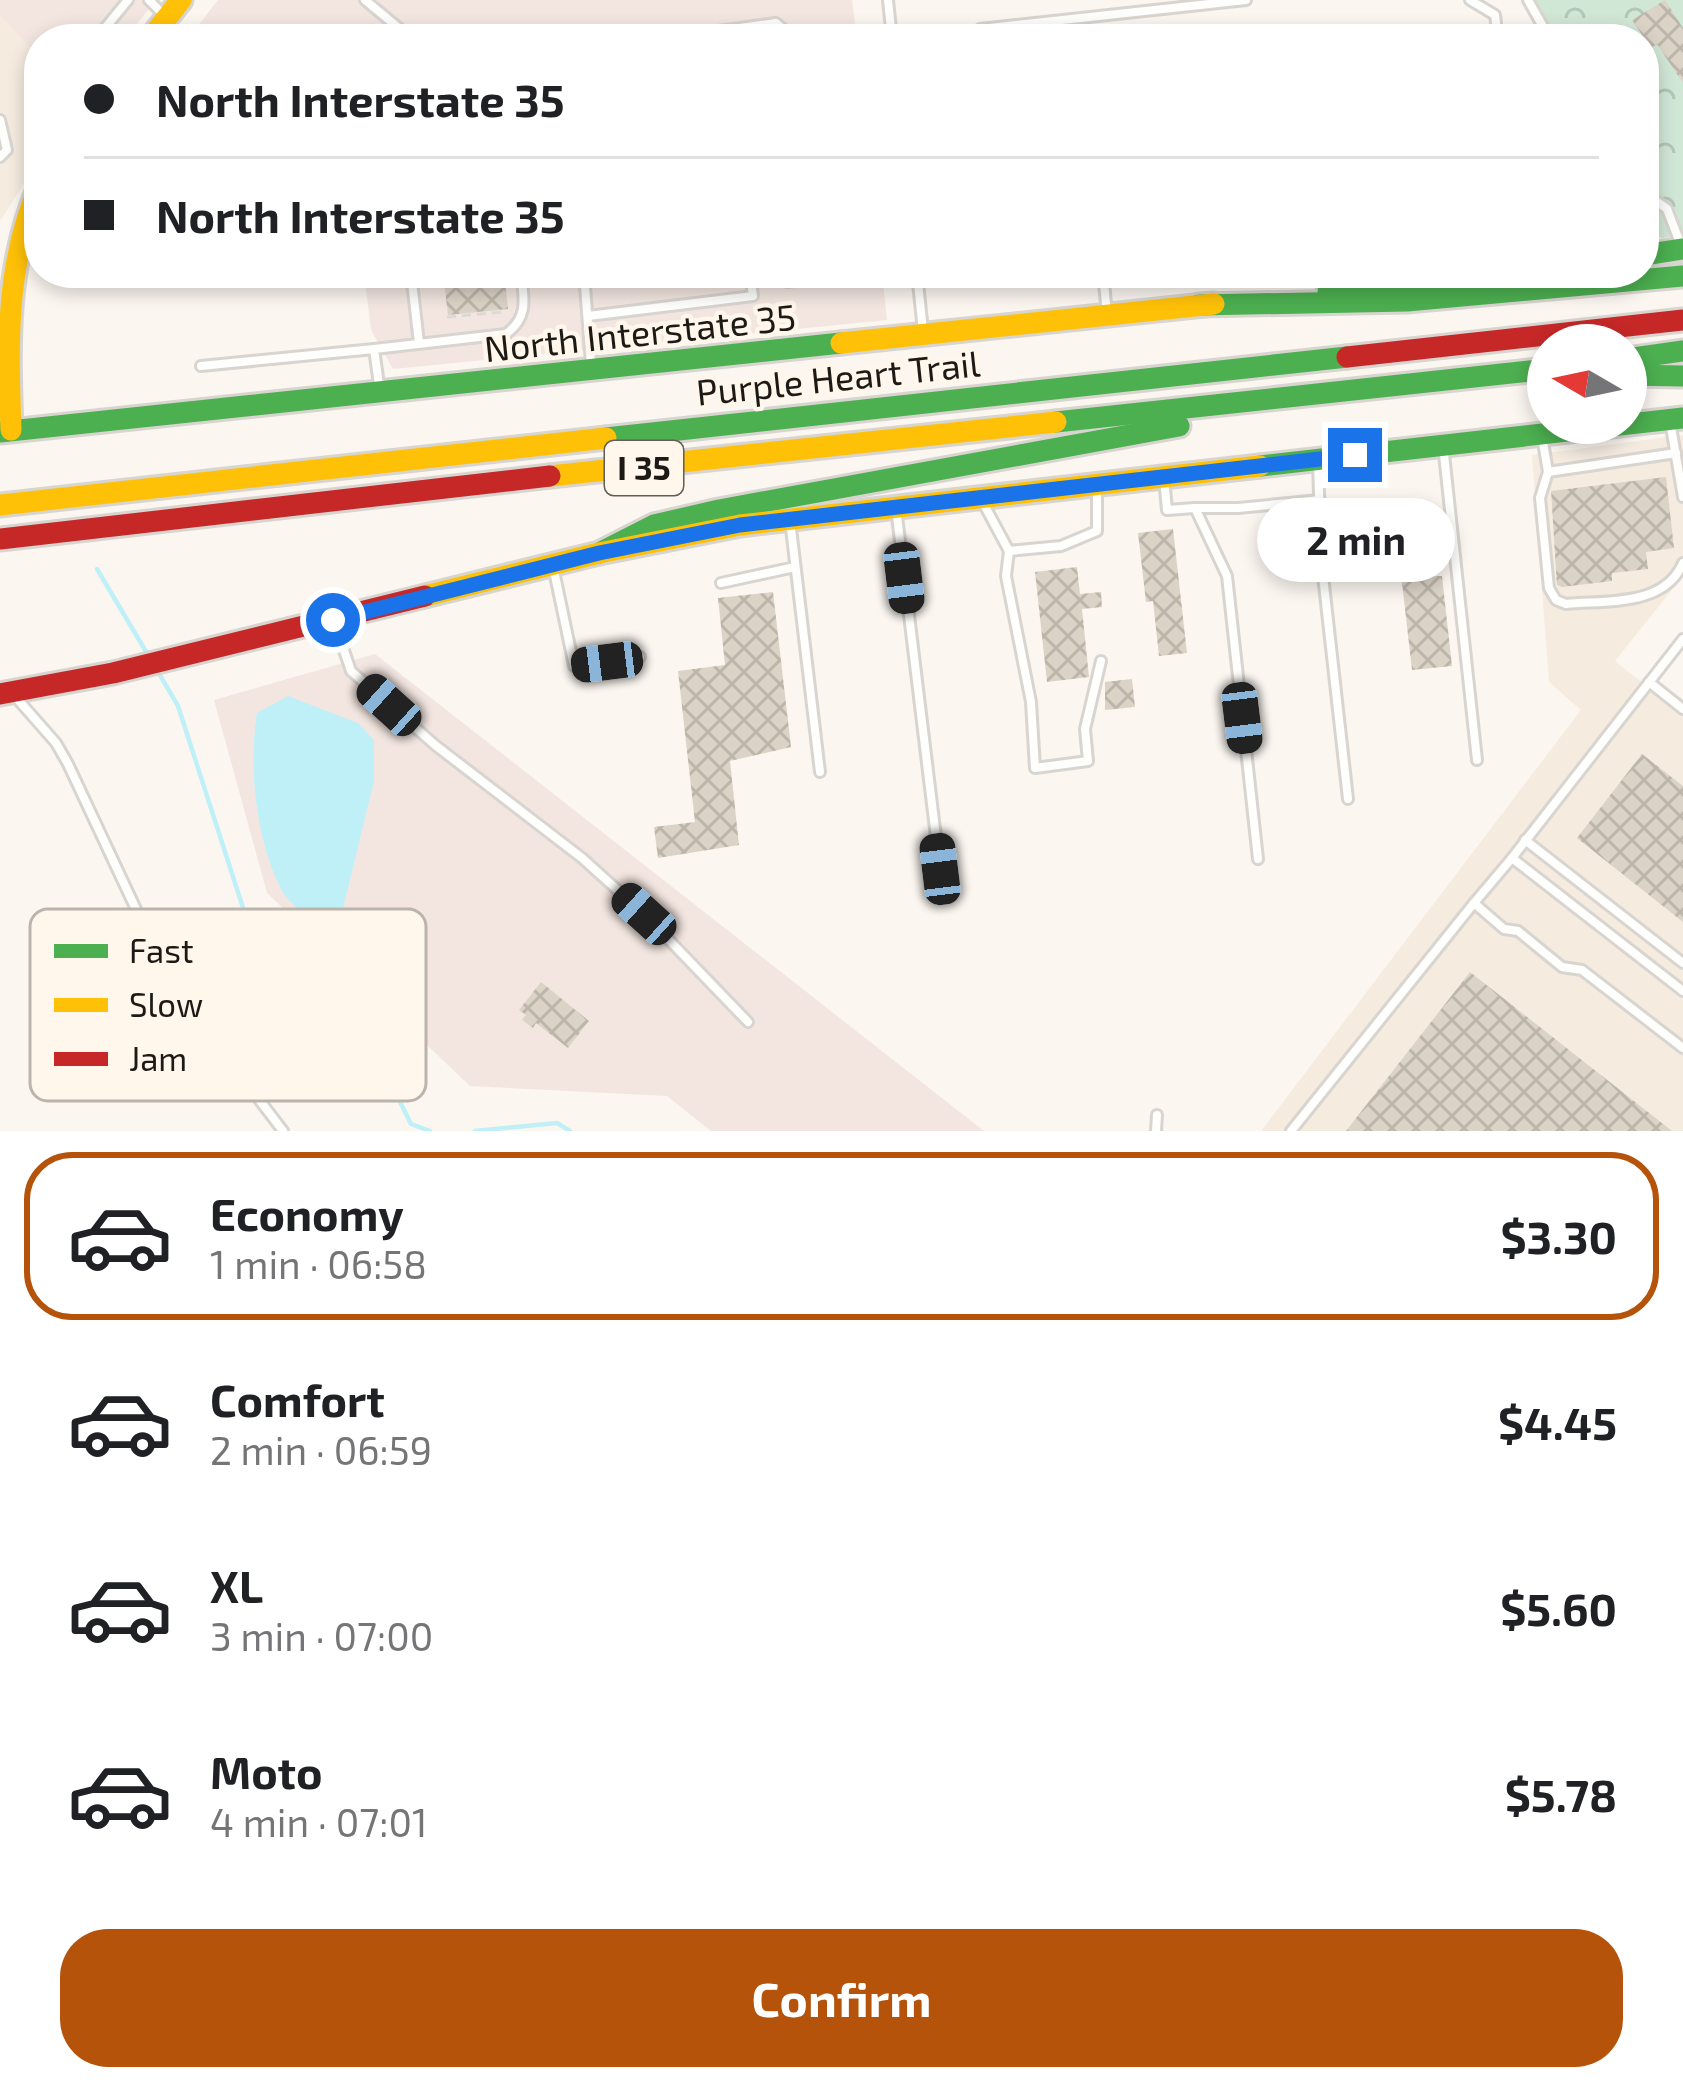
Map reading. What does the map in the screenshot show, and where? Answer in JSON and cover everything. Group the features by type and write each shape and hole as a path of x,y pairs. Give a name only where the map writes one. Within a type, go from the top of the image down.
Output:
{"main road":[{"path":"162,24 182,0"},
{"path":"5,431 6,263 24,218"},
{"name":"North Interstate 35","path":"5,431 1357,288"},
{"path":"1199,305 1407,301 1551,288"},
{"name":"Purple Heart Trail","path":"0,505 1683,320"},
{"path":"1647,356 1683,352"},
{"name":"Purple Heart Trail","path":"0,539 1527,372"},
{"path":"1647,375 1683,376"},
{"path":"599,553 654,525 719,509 1206,421 1288,396"},
{"path":"1647,422 1677,419"},
{"path":"6,693 113,673 599,553 740,525 1527,436"}],"lane":[{"path":"108,24 128,0"},
{"path":"149,0 167,18"},
{"path":"364,0 394,24"},
{"path":"1026,24 1246,0"},
{"path":"1470,0 1495,15 1496,24"},
{"path":"0,120 7,150 0,157"},
{"path":"1659,203 1667,209 1683,249"},
{"path":"412,288 419,343"},
{"path":"202,366 506,334 518,325 525,308 522,288"},
{"path":"585,288 592,371"},
{"path":"588,316 753,296 752,288"},
{"path":"918,288 923,335"},
{"path":"1105,288 1108,316"},
{"path":"374,349 380,393"},
{"path":"1677,419 1676,454 1683,496"},
{"path":"1543,444 1549,472 1540,498 1549,589 1556,600 1566,604 1651,596 1669,584 1683,562"},
{"path":"1443,446 1477,760"},
{"path":"1549,472 1676,454"},
{"path":"1318,459 1321,558 1348,799"},
{"path":"1164,476 1167,511 1320,500"},
{"path":"1009,550 1060,546 1097,531 1097,484"},
{"path":"979,496 1009,550 1006,576 1030,702 1035,768 1088,761 1084,729 1101,661"},
{"path":"896,506 940,869"},
{"path":"1195,508 1227,576 1258,859"},
{"path":"790,519 820,772"},
{"path":"552,565 574,666 640,657"},
{"path":"721,583 796,567"},
{"path":"333,620 351,670 435,745 598,872 748,1022"},
{"path":"1291,1131 1682,643"},
{"path":"1649,682 1683,709"},
{"path":"6,693 56,743 136,909"},
{"path":"1525,840 1683,963"},
{"path":"1512,858 1683,992"},
{"path":"1474,903 1562,967 1582,970 1683,1048"},
{"path":"260,1101 283,1131"},
{"path":"1156,1131 1157,1115"}],"path":[{"path":"447,317 503,311"}],"shaded area":[{"path":"0,0 156,0 137,24 24,24 24,41 0,15"},
{"path":"218,0 852,0 855,24 199,24"},
{"path":"0,15 24,41 24,183 0,221"},
{"path":"366,288 884,288 887,320 393,369 371,330"},
{"path":"1683,435 1683,576 1615,661 1683,715 1683,1131 1261,1131 1581,710 1549,682 1532,455 1647,444 1647,440"},
{"path":"375,654 984,1131 711,1131 667,1096 470,1086 426,1044 426,909 284,909 267,893 214,700"}],"green space":[{"path":"1522,0 1683,0 1683,235 1659,237 1659,24 1535,24"}],"water":[{"path":"288,696 358,723 374,740 374,781 343,909 298,909 273,871 260,827 254,780 257,713"}],"building":[{"path":"1665,0 1683,28 1683,83 1659,47 1659,24 1632,20"},
{"path":"445,288 506,288 508,309 448,315"},
{"path":"1666,477 1674,548 1646,552 1648,569 1612,573 1612,581 1557,585 1551,491"},
{"path":"1173,529 1187,653 1159,656 1153,601 1146,602 1138,533"},
{"path":"1432,549 1435,576 1442,576 1452,666 1412,670 1401,574 1391,575 1388,557"},
{"path":"1077,567 1080,594 1101,592 1102,607 1082,609 1089,677 1047,682 1035,572"},
{"path":"773,592 791,747 730,761 739,845 658,858 654,827 695,822 678,671 725,665 718,598"},
{"path":"1132,679 1135,707 1105,710 1105,682"},
{"path":"1642,754 1683,786 1683,922 1577,838"},
{"path":"1470,972 1672,1131 1346,1131"},
{"path":"541,982 589,1021 568,1048 536,1023 533,1028 522,1020 526,1015 519,1010"}],"waterway":[{"path":"97,569 148,655"},
{"path":"157,670 178,706 243,909"},
{"path":"400,1101 411,1124 430,1131"},
{"path":"475,1131 557,1123 570,1131"}],"traffic: fast":[{"path":"1659,253 1683,249"},
{"path":"1659,278 1683,276"},
{"path":"1328,291 1357,288"},
{"path":"1199,305 1407,301 1551,288"},
{"path":"0,432 841,343"},
{"path":"1647,356 1683,351"},
{"path":"606,438 1347,357"},
{"path":"1056,422 1527,371"},
{"path":"1647,375 1683,376"},
{"path":"1260,466 1683,418"},
{"path":"599,553 654,525 719,510 1179,426"}],"traffic: slow":[{"path":"162,24 181,0"},
{"path":"11,430 10,337 14,276 24,232"},
{"path":"841,343 1214,304"},
{"path":"550,476 1056,422"},
{"path":"0,505 606,438"},
{"path":"425,596 599,553 740,525 1260,466"}],"traffic: jam":[{"path":"1347,357 1683,320"},
{"path":"0,539 550,476"},
{"path":"0,694 113,673 425,596"}],"route":[{"path":"333,620 599,553 740,525 1355,455"}]}
